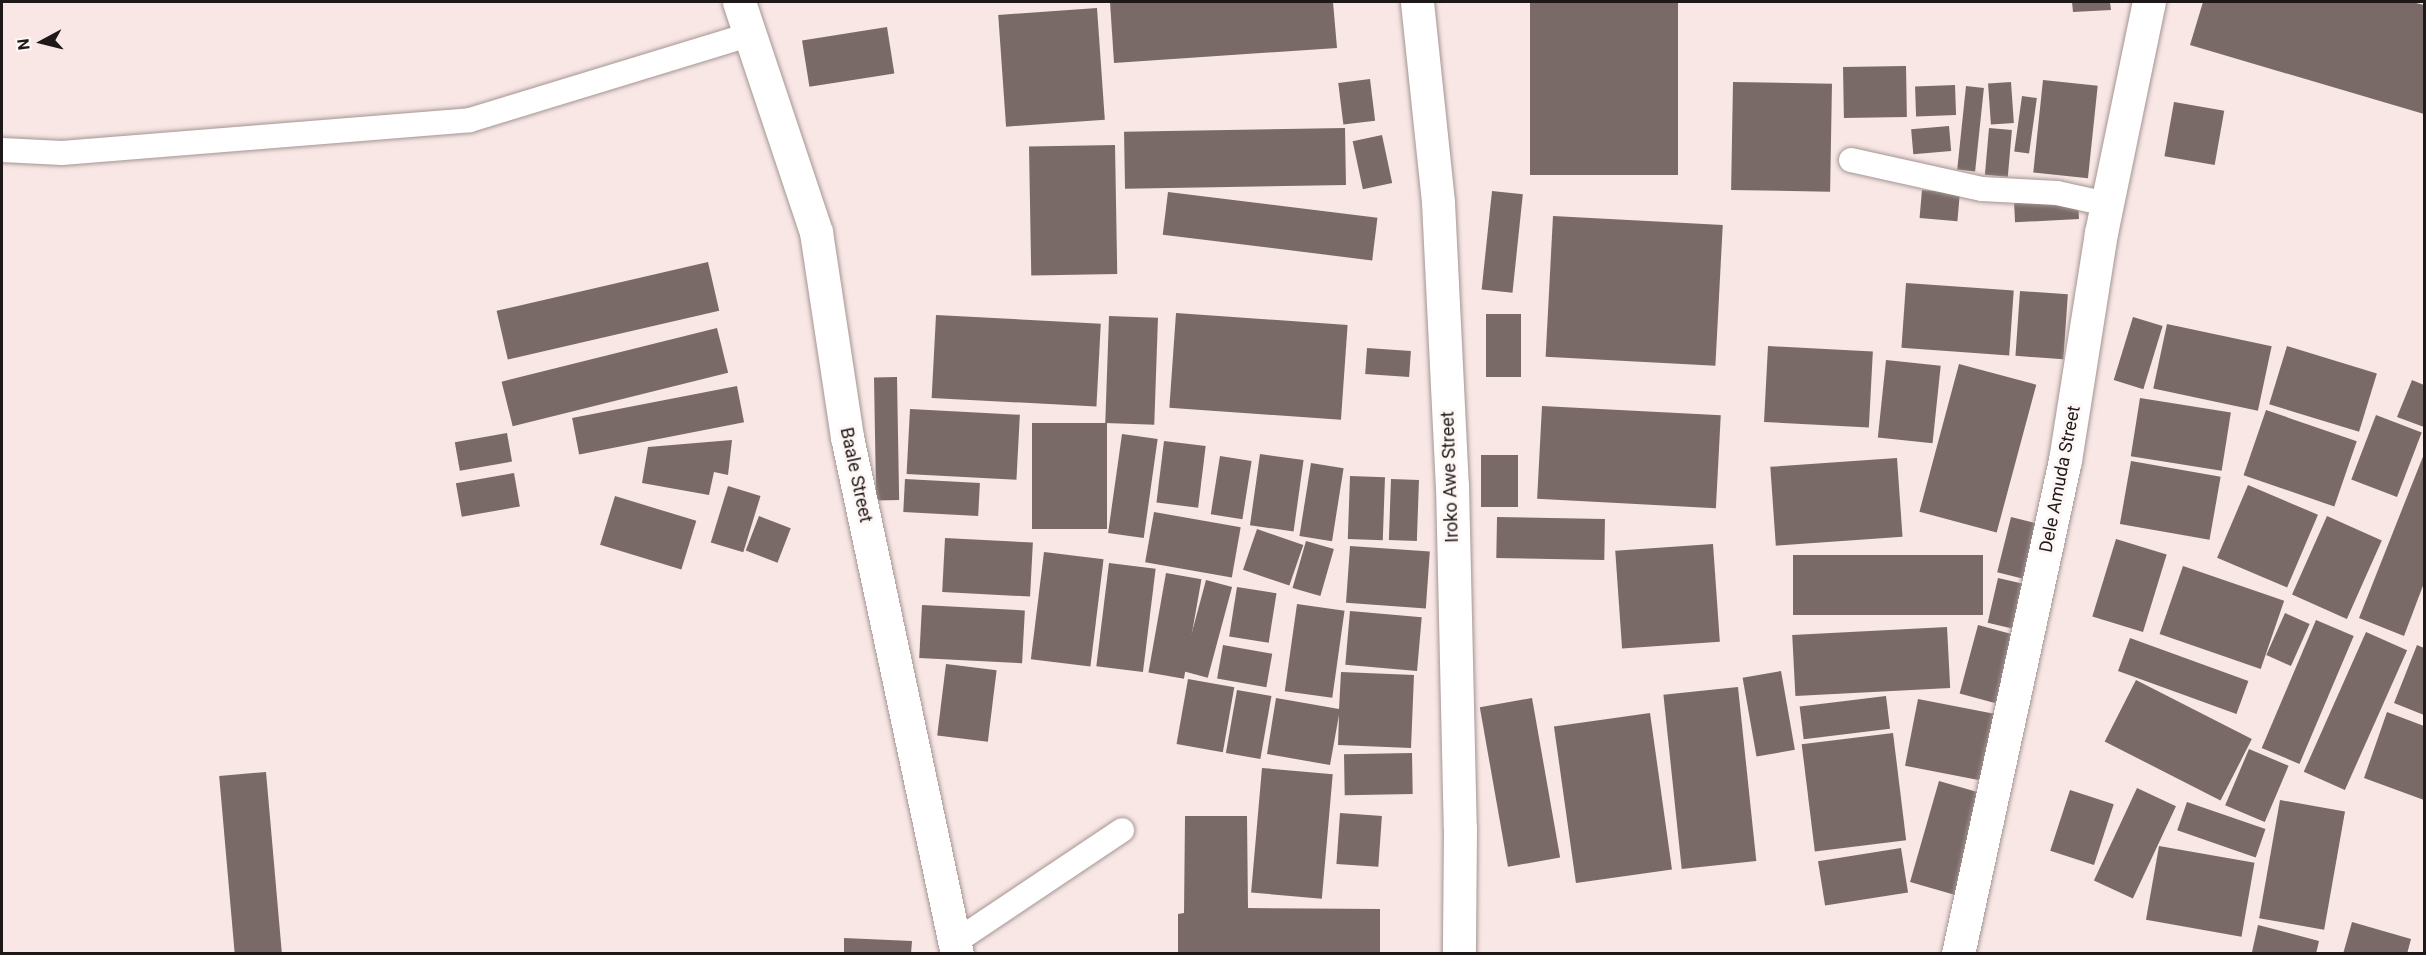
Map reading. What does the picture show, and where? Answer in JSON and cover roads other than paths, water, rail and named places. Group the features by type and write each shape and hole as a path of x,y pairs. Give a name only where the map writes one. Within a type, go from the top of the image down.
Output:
{"street":[{"name":"Baale Street","path":"740,2 748,35 816,232 848,437 956,948"},
{"name":"Iroko Awe Street","path":"1417,2 1438,202 1452,485 1460,828 1459,954"},
{"name":"Dele Amuda Street","path":"1958,954 2065,460 2107,204 2149,2"}],"lane":[{"path":"2,150 62,153 470,120 748,35"},
{"path":"1851,160 1982,189 2056,194 2107,204"},
{"path":"956,948 1122,830"}]}
